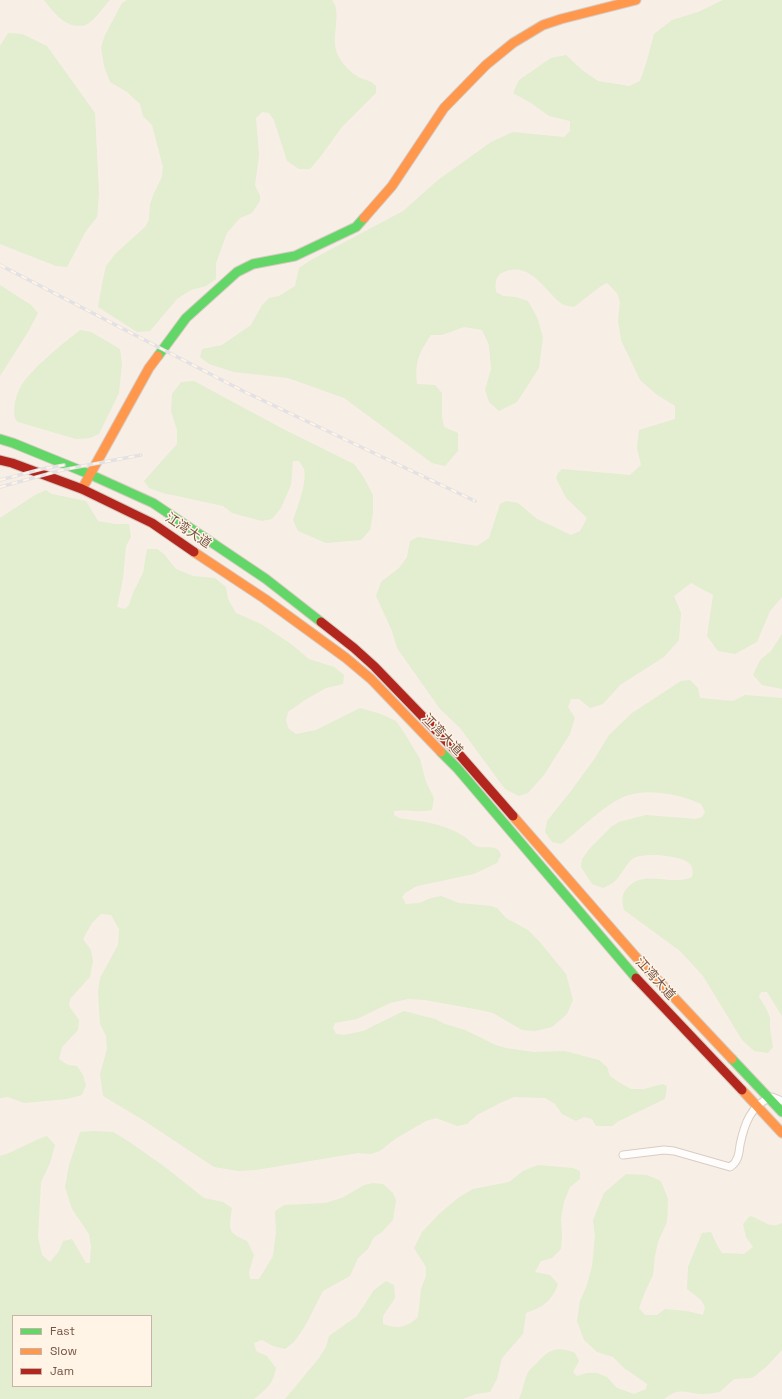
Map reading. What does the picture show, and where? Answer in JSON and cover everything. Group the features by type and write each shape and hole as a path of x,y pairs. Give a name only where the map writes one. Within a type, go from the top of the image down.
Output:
{"main road":[{"path":"82,489 149,368 158,355 186,318 231,277 237,272 253,264 295,256 356,227 392,186 444,108 486,65 514,43 543,25 636,0"},
{"name":"江湾大道","path":"4,440 90,474 152,502 266,579 354,648 375,667 458,754 636,957 782,1112"},
{"name":"江湾大道","path":"0,460 82,489 152,523 266,599 346,658 371,679 457,768 636,978 782,1134"}],"street":[{"path":"0,449 4,440"},
{"path":"623,1155 664,1150 674,1151 730,1167 735,1164 743,1132 751,1113 756,1106 772,1097 782,1101"}],"green space":[{"path":"44,0 110,0 88,24 78,26 72,25 61,19"},
{"path":"127,0 332,0 335,6 337,18 335,46 339,57 351,72 376,86 376,93 342,127 310,169 299,169 287,161 274,120 269,113 262,112 256,118 259,155 255,185 260,196 260,201 252,213 240,218 227,233 216,263 216,279 206,286 191,290 177,299 150,331 137,332 98,307 106,266 115,254 146,226 149,219 150,204 162,177 163,167 152,125 143,116 140,104 127,92 110,82 104,66 101,47 105,35 122,3"},
{"path":"723,0 782,0 782,597 770,611 757,642 735,654 718,651 707,636 713,595 691,583 674,596 681,613 679,640 664,657 620,685 603,704 590,708 579,699 571,699 568,707 575,718 570,734 544,775 528,793 519,796 505,789 460,728 440,709 397,648 392,631 376,596 381,582 399,568 407,557 410,541 418,537 477,546 489,538 500,504 506,501 518,503 537,519 571,535 580,531 587,518 566,498 556,478 562,469 630,475 641,465 637,448 639,430 675,419 675,406 656,394 640,380 621,340 618,320 620,302 617,293 607,283 574,307 566,306 555,298 536,279 522,271 514,270 504,272 497,277 496,292 503,296 516,297 528,301 537,317 543,337 539,368 517,402 499,411 489,402 485,390 491,369 489,345 482,330 464,327 442,335 431,335 418,358 417,384 435,385 442,393 442,416 444,427 458,433 458,451 445,466 432,463 344,398 288,378 234,372 209,364 200,357 202,349 222,345 251,325 262,305 269,298 279,296 295,286 299,268 311,260 403,211 438,180 491,142 513,132 564,137 570,131 570,121 549,116 531,103 513,93 519,80 551,58 566,55 582,70 598,81 629,86 640,81 654,34 672,20 698,12"},
{"path":"8,33 22,34 47,46 95,113 99,194 97,217 86,231 67,267 56,266 0,244 0,46"},
{"path":"0,285 31,305 38,313 28,332 0,376"},
{"path":"80,330 91,332 120,349 122,363 119,393 99,434 90,438 76,439 18,422 15,419 15,403 18,392 24,381 47,357"},
{"path":"194,381 285,430 354,464 363,476 373,495 373,514 370,530 361,540 326,543 298,531 293,520 302,494 305,474 299,461 293,461 291,485 281,508 272,519 262,521 232,513 223,506 163,493 149,488 144,481 177,444 177,430 171,411 172,394 181,382"},
{"path":"46,490 52,494 86,501 98,521 115,524 129,524 131,537 126,546 123,579 117,607 125,609 129,605 143,573 147,549 157,549 164,554 176,569 193,576 215,578 226,587 228,599 236,613 261,624 291,644 309,659 334,667 344,675 343,684 326,688 288,712 286,720 288,728 296,734 316,730 360,708 381,714 396,721 420,759 426,782 434,798 432,810 394,811 394,815 399,818 441,826 457,832 478,847 496,849 501,855 497,863 474,874 417,886 405,893 402,897 406,904 419,903 441,896 459,903 491,906 497,908 506,918 528,930 539,941 566,974 573,1000 567,1014 552,1027 535,1031 522,1030 493,1013 425,1000 408,999 390,1003 357,1019 335,1023 333,1028 336,1034 344,1035 363,1031 404,1011 435,1019 506,1048 534,1052 565,1051 599,1060 607,1067 610,1076 631,1089 644,1089 663,1084 667,1086 665,1099 619,1121 612,1126 596,1126 592,1119 584,1117 576,1121 562,1114 555,1104 545,1098 514,1097 477,1115 467,1124 457,1126 436,1118 426,1121 395,1139 380,1151 371,1154 358,1153 256,1170 238,1171 214,1167 143,1120 103,1096 100,1074 107,1049 106,1036 100,1024 98,992 100,978 118,945 119,929 111,915 101,914 92,923 83,939 91,950 93,961 90,977 70,999 69,1006 79,1020 78,1030 62,1047 59,1059 68,1065 77,1066 83,1075 86,1085 82,1095 67,1099 24,1103 8,1097 0,1098 0,518 35,495"},
{"path":"782,634 782,689 762,685 753,675 760,660 771,651"},
{"path":"690,680 698,688 700,698 733,701 745,695 782,698 782,1016 767,992 761,992 759,997 770,1018 773,1047 768,1053 754,1051 742,1040 703,976 680,951 624,910 624,892 635,882 643,879 684,880 692,877 693,871 691,865 681,859 673,857 655,855 639,856 631,860 614,882 603,888 592,884 581,867 582,859 590,848 611,827 619,822 646,815 696,819 702,817 705,812 701,804 693,800 673,795 641,792 623,797 606,807 561,844 552,842 545,832 547,821 595,758 609,735 632,713 681,681"},
{"path":"80,1132 113,1132 128,1141 165,1167 204,1198 223,1202 232,1208 230,1229 235,1235 247,1241 254,1255 249,1272 250,1279 259,1279 273,1256 276,1232 275,1211 284,1205 325,1203 342,1198 364,1185 373,1183 383,1184 393,1193 396,1200 393,1220 382,1232 374,1237 368,1249 358,1258 350,1276 323,1291 305,1326 294,1342 285,1349 273,1346 262,1340 254,1343 256,1351 267,1356 276,1368 271,1383 254,1399 0,1399 0,1156 47,1136 55,1145 50,1163 41,1182 38,1237 42,1255 50,1262 59,1251 63,1241 72,1239 86,1263 90,1263 91,1246 89,1234 72,1209 65,1187 69,1165"},
{"path":"538,1165 573,1168 580,1171 580,1179 570,1187 564,1202 561,1218 561,1249 552,1258 541,1261 535,1272 550,1275 558,1284 553,1295 546,1303 526,1313 523,1334 502,1358 497,1379 490,1392 476,1394 463,1399 285,1399 319,1358 326,1347 329,1336 357,1316 374,1290 386,1281 394,1285 395,1298 383,1316 383,1324 398,1327 410,1323 418,1317 421,1289 426,1276 426,1267 414,1248 422,1232 439,1214 458,1198 473,1189 509,1182 523,1171"},
{"path":"626,1174 647,1175 661,1181 668,1199 667,1222 658,1242 653,1275 639,1308 645,1315 657,1315 665,1309 687,1311 703,1315 705,1307 701,1300 687,1289 688,1267 702,1233 711,1232 722,1253 744,1254 753,1247 746,1237 743,1224 750,1216 770,1225 778,1225 782,1223 782,1350 765,1368 752,1378 734,1379 720,1392 701,1394 678,1392 669,1395 664,1399 519,1399 529,1371 550,1352 559,1349 575,1353 579,1361 573,1372 577,1376 587,1373 597,1373 607,1377 617,1388 634,1394 646,1389 647,1384 624,1368 613,1357 597,1352 584,1340 577,1321 580,1301 587,1285 592,1266 595,1236 593,1220 604,1193"}],"railway":[{"path":"0,265 243,391 475,501"},
{"path":"0,487 62,470 141,455"},
{"path":"0,480 64,465"}],"traffic: fast":[{"path":"158,356 186,318 237,272 253,264 295,256 356,227 364,218"},
{"path":"0,439 89,474 153,503 266,579 321,622"},
{"path":"441,752 457,768 636,978"},
{"path":"732,1059 782,1112"}],"traffic: slow":[{"path":"364,218 392,186 444,108 486,65 513,43 543,25 636,0"},
{"path":"82,489 149,368 158,356"},
{"path":"194,552 265,599 346,658 371,679 441,752"},
{"path":"513,816 636,957 732,1059"},
{"path":"742,1090 782,1133"}],"traffic: jam":[{"path":"0,460 82,489 152,523 194,552"},
{"path":"321,622 375,667 458,753 513,816"},
{"path":"636,978 742,1090"}]}
